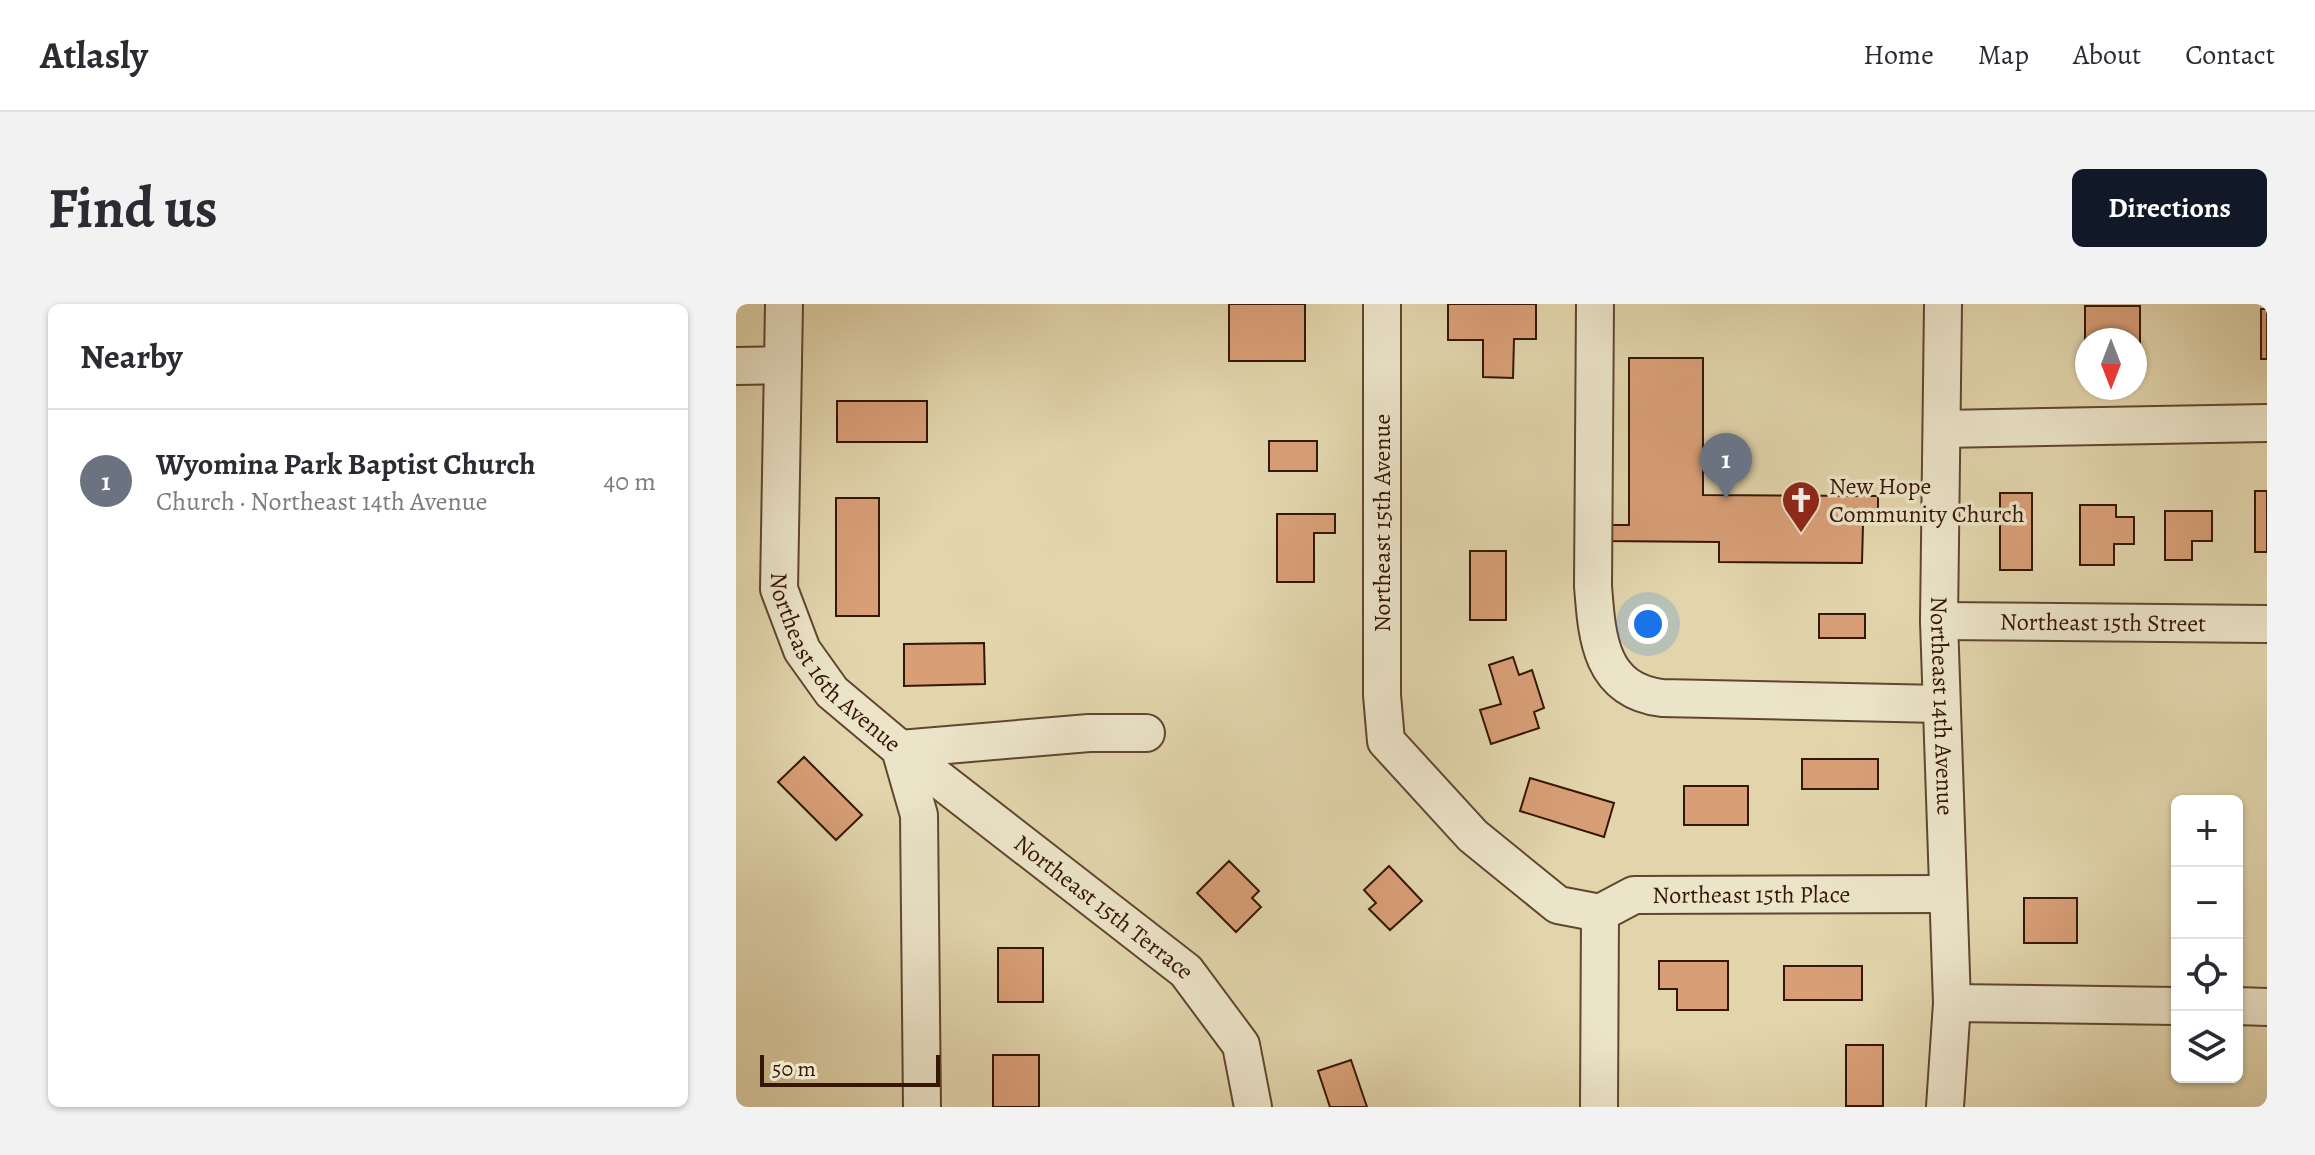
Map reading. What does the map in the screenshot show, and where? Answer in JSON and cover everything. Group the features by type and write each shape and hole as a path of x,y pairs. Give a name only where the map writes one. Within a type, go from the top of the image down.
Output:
{"street":[{"name":"Northeast 16th Avenue","path":"784,304 779,589 802,650 832,692 900,749 919,815 922,1107"},
{"name":"Northeast 15th Avenue","path":"1382,304 1382,695 1386,741 1473,836 1558,905 1600,913"},
{"path":"1595,304 1593,586 1596,629 1612,671 1628,688 1644,696 1662,698 1941,704"},
{"name":"Northeast 14th Avenue","path":"1943,304 1939,621 1952,1003 1945,1107"},
{"path":"736,366 783,365"},
{"path":"1942,429 2267,423"},
{"name":"Northeast 15th Street","path":"1939,621 2267,624"},
{"path":"900,749 1089,733 1146,733"},
{"name":"Northeast 15th Terrace","path":"900,749 1186,971 1241,1045 1253,1107"},
{"name":"Northeast 15th Place","path":"1600,913 1634,895 1947,894"},
{"path":"1599,1107 1600,913"},
{"path":"1952,1003 2171,1006"},
{"path":"2243,1006 2267,1007"}],"building":[{"path":"1229,304 1305,304 1305,361 1229,361"},
{"path":"1448,304 1536,304 1536,339 1514,339 1513,378 1483,377 1483,340 1448,340"},
{"path":"2085,306 2140,306 2140,328 2085,328"},
{"path":"2261,309 2267,309 2267,359 2261,359"},
{"path":"1629,358 1703,358 1703,495 1878,496 1878,524 1863,524 1862,563 1719,562 1719,542 1603,541 1603,525 1629,525"},
{"path":"837,401 927,401 927,442 837,442"},
{"path":"1269,441 1317,441 1317,471 1269,471"},
{"path":"2255,491 2267,491 2267,552 2255,552"},
{"path":"2000,493 2032,493 2032,570 2000,570"},
{"path":"836,498 879,498 879,616 836,616"},
{"path":"2080,505 2116,505 2116,517 2134,517 2134,544 2114,544 2114,565 2080,565"},
{"path":"2165,511 2212,511 2212,541 2192,541 2192,560 2165,560"},
{"path":"1277,514 1335,514 1335,533 1314,533 1314,582 1277,582"},
{"path":"1470,551 1506,551 1506,620 1470,620"},
{"path":"1819,614 1865,614 1865,638 1819,638"},
{"path":"984,643 985,684 904,686 904,644"},
{"path":"1513,657 1519,675 1532,670 1544,708 1534,712 1539,728 1491,744 1480,710 1501,704 1489,665"},
{"path":"804,757 862,815 836,840 778,782"},
{"path":"1802,759 1878,759 1878,789 1802,789"},
{"path":"1530,778 1614,803 1604,837 1520,811"},
{"path":"1684,786 1748,786 1748,825 1684,825"},
{"path":"1229,861 1259,891 1252,898 1261,907 1236,932 1197,893"},
{"path":"1389,866 1422,901 1390,930 1369,909 1376,903 1364,890"},
{"path":"2024,898 2077,898 2077,943 2024,943"},
{"path":"998,948 1043,948 1043,1002 998,1002"},
{"path":"1659,961 1728,961 1728,1010 1677,1010 1677,989 1659,989"},
{"path":"1784,966 1862,966 1862,1000 1784,1000"},
{"path":"1846,1045 1883,1045 1883,1106 1846,1106"},
{"path":"993,1055 1039,1055 1039,1107 993,1107"},
{"path":"1351,1060 1367,1107 1330,1107 1318,1071"}],"place":[{"name":"Wyomina Park Baptist Church","path":"1726,499"},
{"name":"New Hope Community Church","path":"1801,534"}]}
